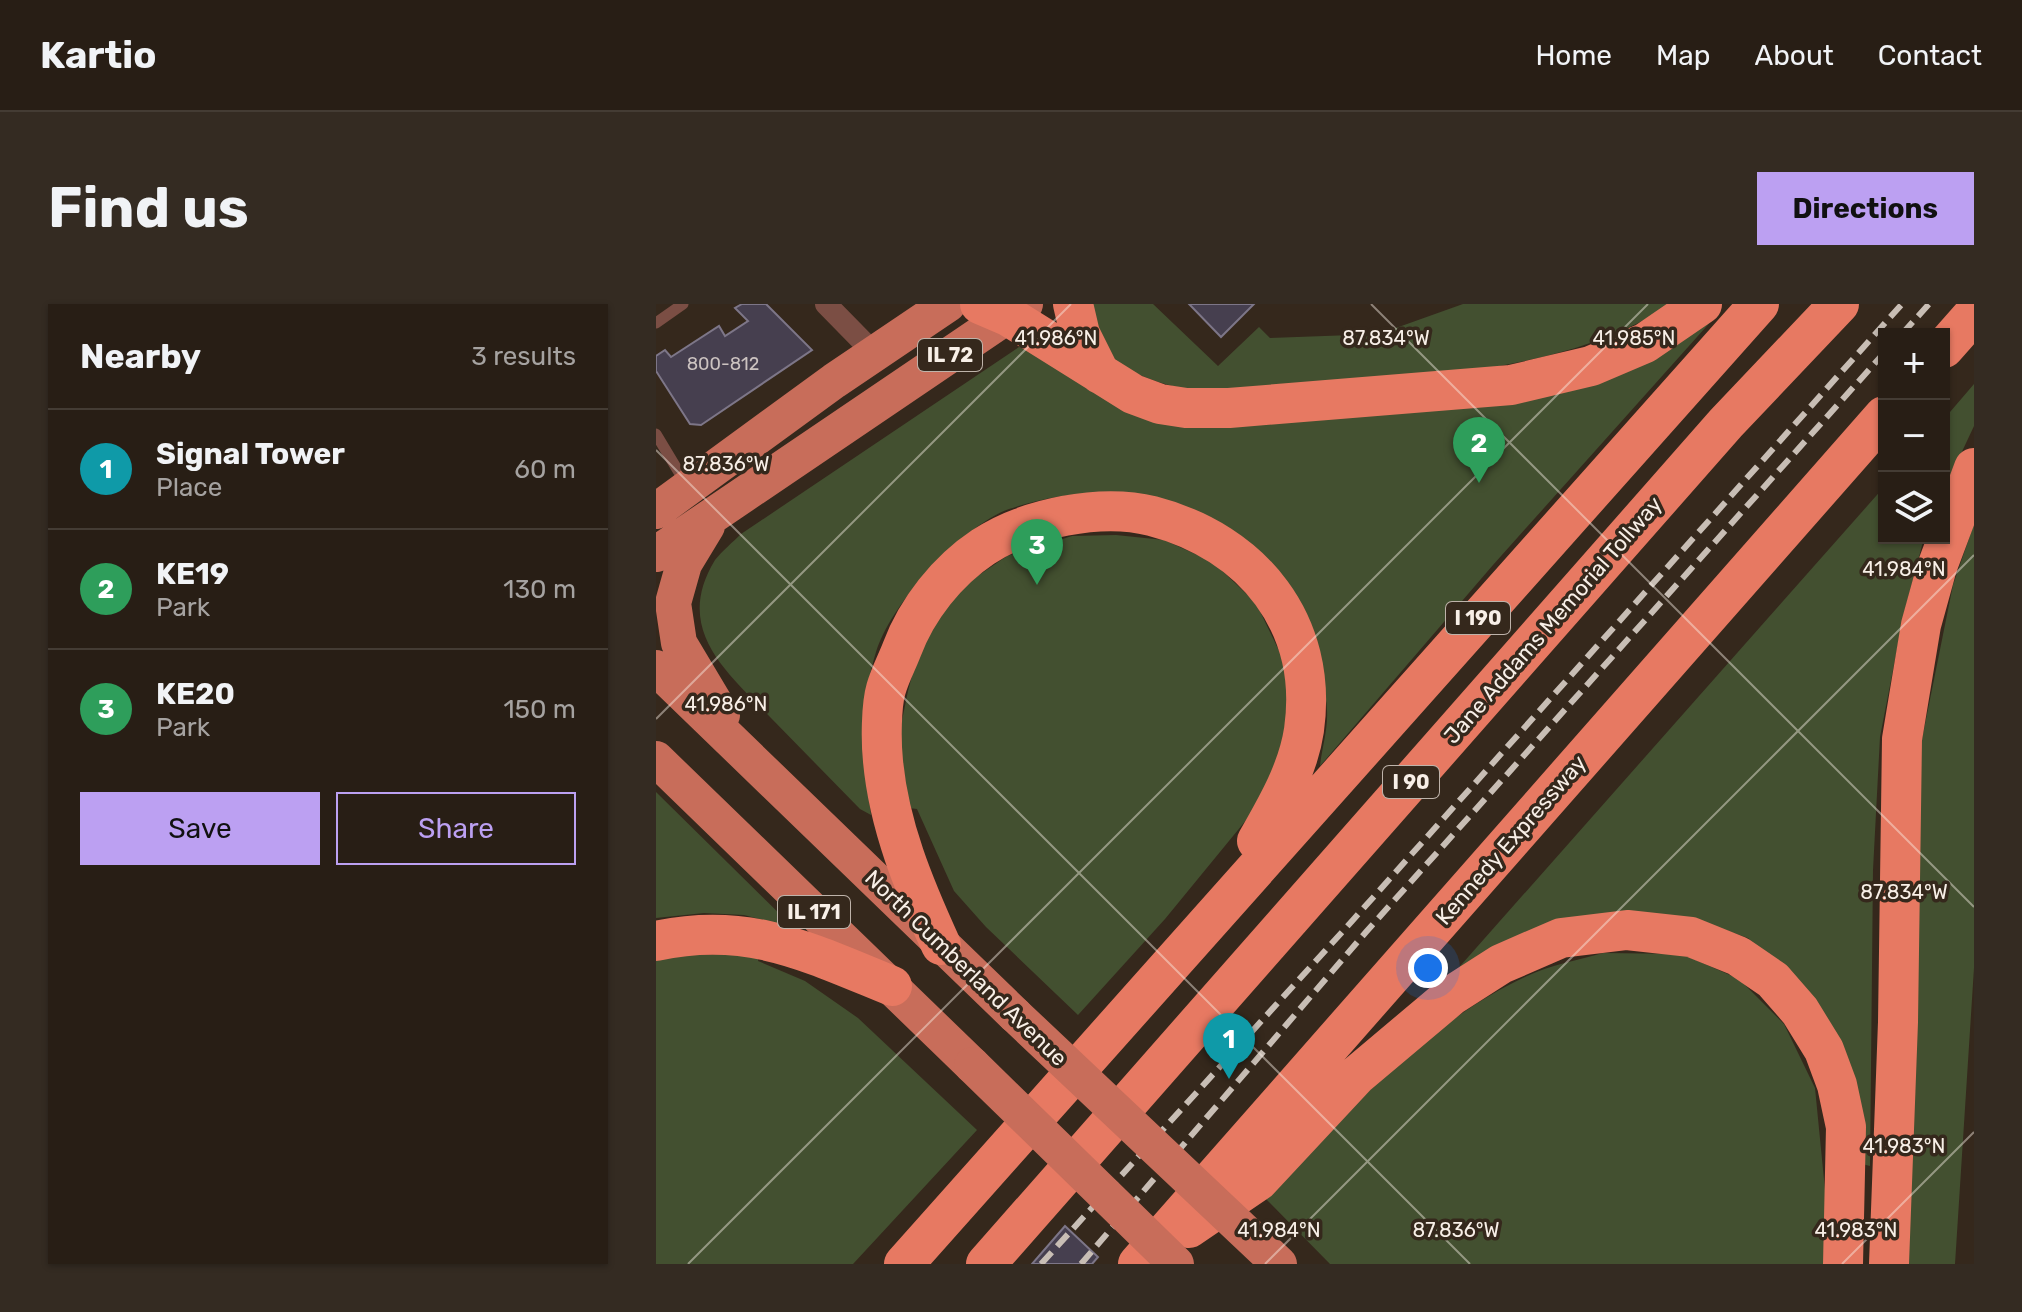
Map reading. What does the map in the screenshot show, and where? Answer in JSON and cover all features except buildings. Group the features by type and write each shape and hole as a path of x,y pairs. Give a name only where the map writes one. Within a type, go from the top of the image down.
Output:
{"highway":[{"path":"1073,304 1080,334 1100,374"},
{"path":"1004,308 1133,394 1160,404 1186,408 1229,408 1511,385 1591,366 1645,343 1702,304"},
{"name":"I 190","path":"904,1264 1759,304"},
{"name":"Jane Addams Memorial Tollway","path":"986,1264 1726,423 1839,304"},
{"path":"1950,341 1974,314"},
{"name":"Kennedy Expressway","path":"1152,1263 1878,423"},
{"path":"1889,1264 1898,1022 1902,739 1921,625 1937,567 1974,468"},
{"path":"941,945 901,852 890,805 883,760 886,691 911,624 945,580 984,547 1012,534 1056,517 1091,513 1123,512 1151,516 1211,539 1246,564 1267,587 1287,613 1300,645 1306,700 1304,731 1296,763 1283,794 1255,844 1197,933"},
{"path":"1152,1263 1258,1181 1356,1076 1451,996 1501,964 1561,938 1627,930 1691,937 1738,956 1773,980 1800,1011 1824,1050 1837,1085 1846,1127 1843,1264"},
{"path":"656,941 707,934 768,939 796,947 892,986"},
{"path":"884,1264 981,1177"}],"main road":[{"path":"656,511 948,304"},
{"name":"IL 72","path":"656,554 1004,308"},
{"path":"716,511 684,564 673,603 676,627 679,643 750,760"},
{"name":"North Cumberland Avenue","path":"656,668 941,945 1279,1264"},
{"name":"IL 171","path":"656,759 972,1065 1152,1263"}],"street":[{"path":"826,304 875,354"}],"lane":[{"path":"656,323 683,304"},
{"path":"656,434 688,488"}],"green space":[{"path":"1093,304 1153,304 1218,366 1259,327 1270,338 1379,334 1463,304 1669,304 1631,327 1539,358 1436,375 1222,392 1171,386 1119,364 1096,346"},
{"path":"1714,318 1493,565 1320,766 1326,732 1326,697 1310,632 1291,590 1262,554 1243,539 1201,514 1157,499 1119,493 1087,493 1024,504 999,513 979,526 932,566 892,618 880,641 871,672 864,733 871,815 860,809 737,683 710,647 702,628 700,607 704,585 715,560 741,534 1028,341 1092,391 1457,406"},
{"path":"1974,384 1974,426 1950,477 1950,472 1950,412"},
{"path":"1878,494 1878,544 1922,544 1904,613 1880,737 1873,870 1870,1166 1862,1164 1813,998 1748,938 1691,918 1454,973"},
{"path":"1974,524 1974,968 1955,1264 1906,1264 1916,769 1953,585"},
{"path":"1116,535 1164,540 1213,562 1256,603 1282,657 1291,700 1289,735 1256,808 1165,919 1078,1015 986,927 954,891 917,809 909,808 899,735 920,645 960,588 1007,556 1072,536"},
{"path":"656,792 794,928 744,915 704,913 656,918"},
{"path":"759,953 758,961 805,981 858,1018 977,1130 853,1264 656,1264 656,956"},
{"path":"1603,953 1682,954 1739,979 1784,1024 1815,1088 1827,1210 1823,1264 1330,1264 1265,1198 1386,1075 1452,1020 1527,976"}],"railway":[{"path":"1041,1264 1353,920 1902,304"},
{"path":"1907,328 1929,304"},
{"path":"1081,1264 1366,932 1878,360"}],"place":[{"name":"KE19","path":"1479,483"},
{"name":"KE20","path":"1037,585"},
{"name":"Signal Tower","path":"1229,1079"}]}
